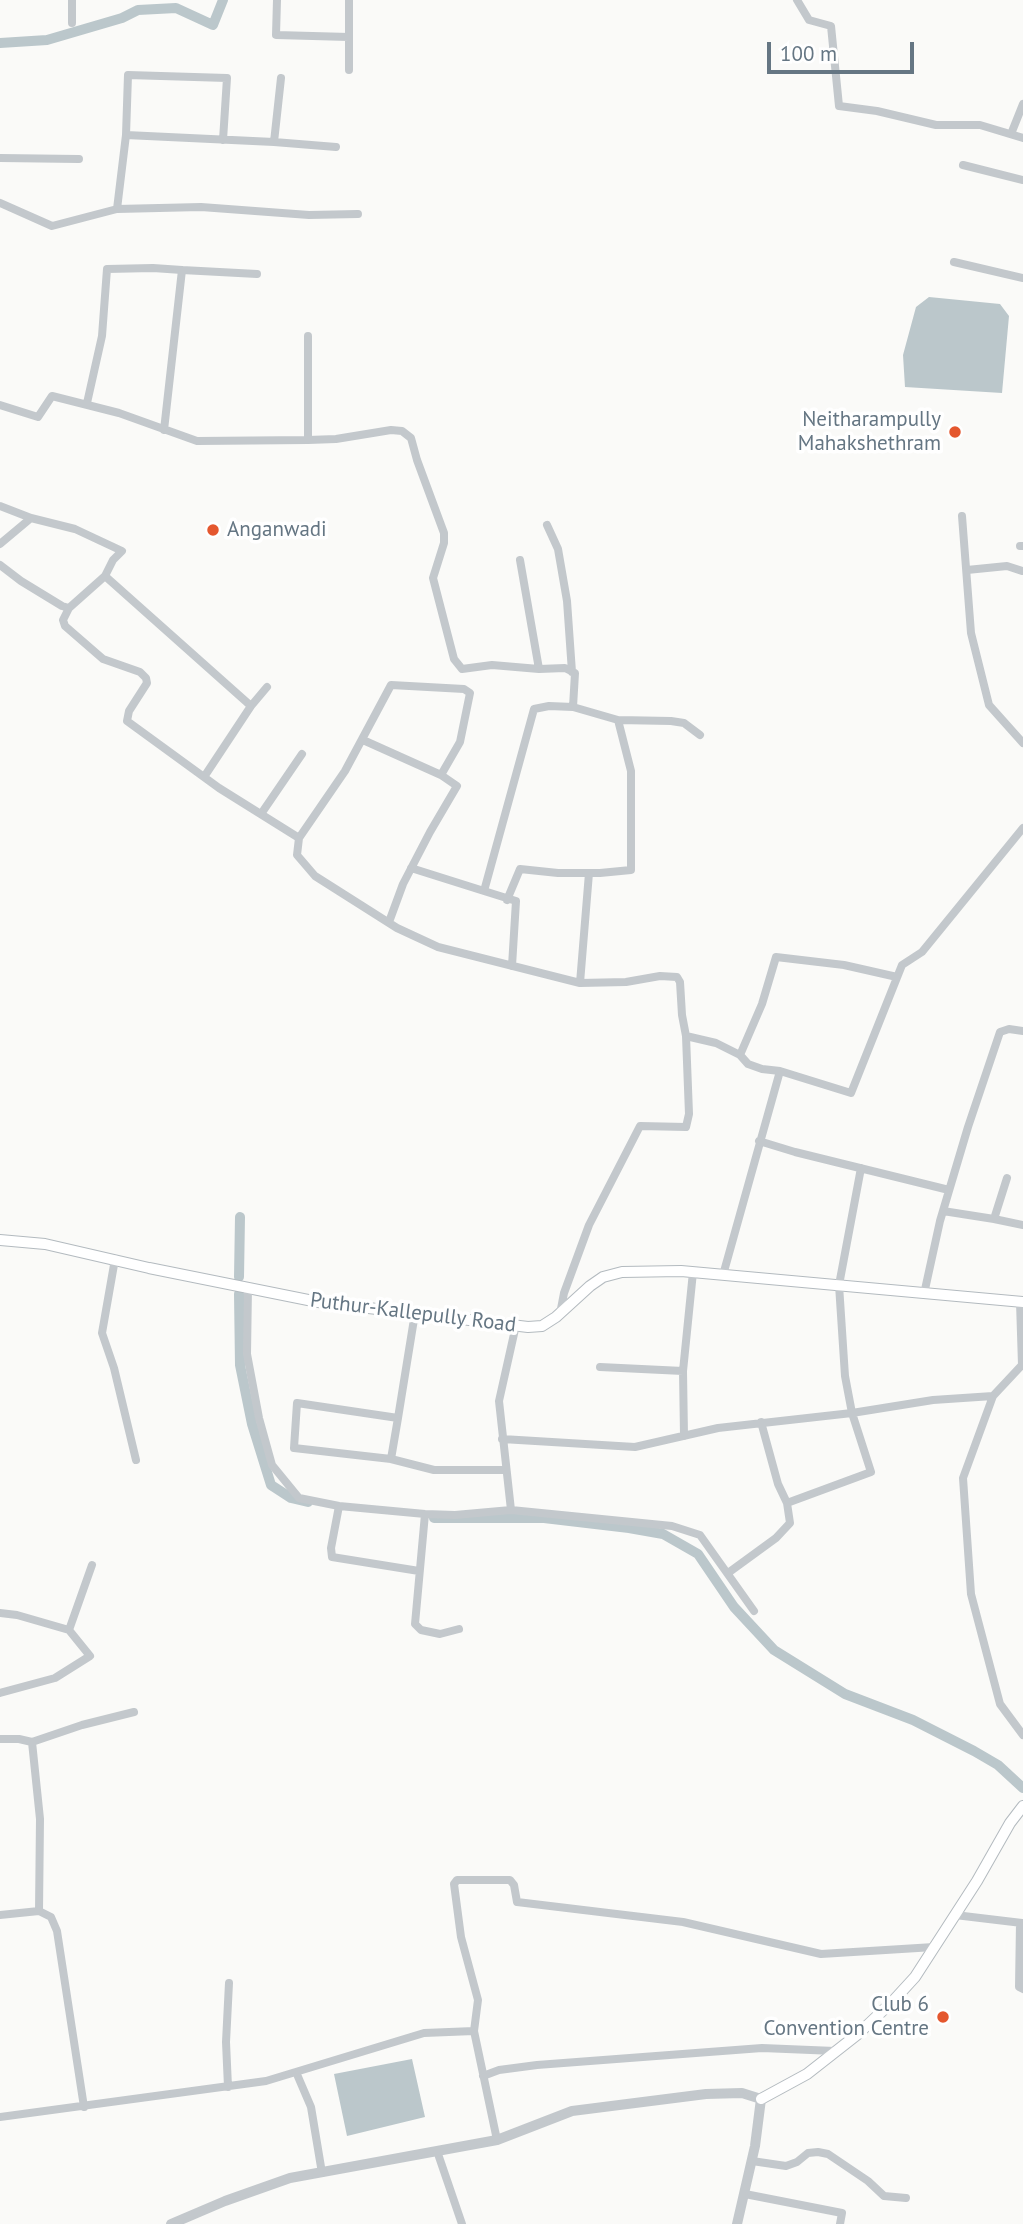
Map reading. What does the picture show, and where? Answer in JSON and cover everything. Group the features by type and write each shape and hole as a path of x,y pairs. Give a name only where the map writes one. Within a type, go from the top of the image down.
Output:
{"main road":[{"name":"Puthur-Kallepully Road","path":"0,1240 45,1244 318,1302 516,1325 542,1326 561,1314 603,1277 622,1272 693,1272 1021,1302"},
{"path":"761,2099 807,2074 858,2034 915,1977 996,1850 1010,1823 1022,1809"}],"street":[{"path":"72,0 72,23"},
{"path":"277,0 276,35 349,37"},
{"path":"349,0 349,71"},
{"path":"797,0 808,20 831,26 839,106 877,111 936,125 980,125 1023,138"},
{"path":"117,209 126,135 128,75 227,78 223,139"},
{"path":"274,142 281,78"},
{"path":"1011,135 1023,104"},
{"path":"126,135 336,147"},
{"path":"0,158 79,159"},
{"path":"963,165 1023,180"},
{"path":"0,203 52,226 117,209 201,207 309,215 358,214"},
{"path":"954,262 1023,278"},
{"path":"87,403 102,336 107,268 257,274"},
{"path":"164,430 182,270"},
{"path":"308,336 308,440"},
{"path":"0,405 38,417 52,396 87,403 197,441 336,439 391,430 402,431 411,438 416,460 444,533 444,543 433,578 454,659 463,669 492,665 565,668 575,673 573,707"},
{"path":"0,506 75,529 122,551 105,576 69,608 63,620 65,626 103,659 139,672 146,678 147,683 129,711 127,721 204,777 299,838"},
{"path":"962,516 971,632 989,705 1023,743"},
{"path":"0,544 32,518"},
{"path":"547,525 558,549 567,601 572,672"},
{"path":"520,560 539,669"},
{"path":"0,565 21,581 69,608"},
{"path":"967,570 1007,566 1022,571"},
{"path":"105,576 251,706"},
{"path":"441,775 460,742 470,693 464,689 391,685 363,740 299,838 297,855 315,876 389,922 438,947 580,983 626,982 660,976 677,976 680,982 686,1036 689,1114 686,1127 640,1126 589,1225 564,1293 561,1314"},
{"path":"204,777 251,706 267,687"},
{"path":"484,891 534,709 549,706 573,707 618,720 671,720 684,723 700,735"},
{"path":"507,899 520,869 558,873 631,870 631,771 618,720"},
{"path":"363,740 441,775 457,786 411,867 389,922"},
{"path":"261,814 302,754"},
{"path":"686,1036 716,1043 740,1055 748,1064 762,1069 780,1071 851,1093 902,965 922,952 1023,828"},
{"path":"411,867 516,901 512,966"},
{"path":"580,983 589,873"},
{"path":"740,1055 762,1004 776,957 844,965 897,977"},
{"path":"924,1294 949,1190 1000,1032 1009,1029 1023,1031"},
{"path":"723,1275 780,1071"},
{"path":"759,1141 949,1190"},
{"path":"787,1503 871,1472 852,1413 845,1376 839,1285 861,1168"},
{"path":"994,1219 1007,1178"},
{"path":"943,1211 1023,1225"},
{"path":"115,1259 102,1333 114,1368 135,1460"},
{"path":"684,1436 683,1371 693,1272"},
{"path":"248,1287 247,1354 259,1418 272,1465 299,1498 339,1506 425,1514 455,1515 511,1510 672,1526 700,1535 754,1611"},
{"path":"1021,1302 1022,1365 993,1396 963,1478 971,1594 1000,1704 1023,1735"},
{"path":"391,1459 415,1313"},
{"path":"511,1510 499,1401 516,1325"},
{"path":"600,1367 683,1371"},
{"path":"502,1440 635,1447 718,1428 852,1413 933,1400 993,1396"},
{"path":"398,1418 297,1403 294,1448 391,1459 434,1469 506,1469"},
{"path":"728,1573 776,1538 790,1523 787,1503 778,1484 761,1422"},
{"path":"339,1506 331,1548 332,1557 419,1571"},
{"path":"425,1514 416,1627 440,1634 459,1629"},
{"path":"69,1630 92,1564"},
{"path":"0,1613 17,1615 69,1630 90,1656 55,1678 0,1693"},
{"path":"0,1739 32,1742 82,1725 134,1712"},
{"path":"32,1742 40,1819 39,1911"},
{"path":"497,2140 474,2031 478,2000 461,1937 454,1884 457,1880 510,1880 514,1885 517,1902 683,1922 821,1954 934,1947"},
{"path":"0,1915 39,1911 51,1917 57,1931 84,2107"},
{"path":"955,1915 1021,1923 1019,1987 1023,1989"},
{"path":"228,2087 226,2042 229,1983"},
{"path":"0,2117 266,2081 424,2033 474,2031"},
{"path":"483,2076 499,2070 537,2065 762,2048 835,2051"},
{"path":"296,2072 311,2107 322,2173"},
{"path":"171,2224 290,2178 497,2140 572,2111 706,2094 742,2093 761,2099 752,2161 737,2224"},
{"path":"437,2151 462,2224"},
{"path":"752,2161 786,2166 797,2162 808,2153 828,2154 868,2181 884,2196 906,2198"},
{"path":"745,2194 842,2213 840,2224"}],"shaded area":[{"path":"929,297 1000,304 1009,316 1002,393 905,387 903,355 916,307"},
{"path":"412,2059 425,2117 347,2136 334,2074"}],"waterway":[{"path":"0,43 47,40 122,18 138,10 176,8 213,25 223,0"},
{"path":"239,1277 240,1217"},
{"path":"239,1294 240,1365 252,1424 271,1485 291,1498 308,1502"},
{"path":"434,1518 544,1518 663,1534 698,1554 734,1607 774,1650 845,1694 913,1720 974,1751 998,1765 1023,1788"}],"place":[{"name":"Neitharampully Mahakshethram","path":"955,432"},
{"name":"Anganwadi","path":"213,530"},
{"name":"Club 6 Convention Centre","path":"943,2017"}]}
